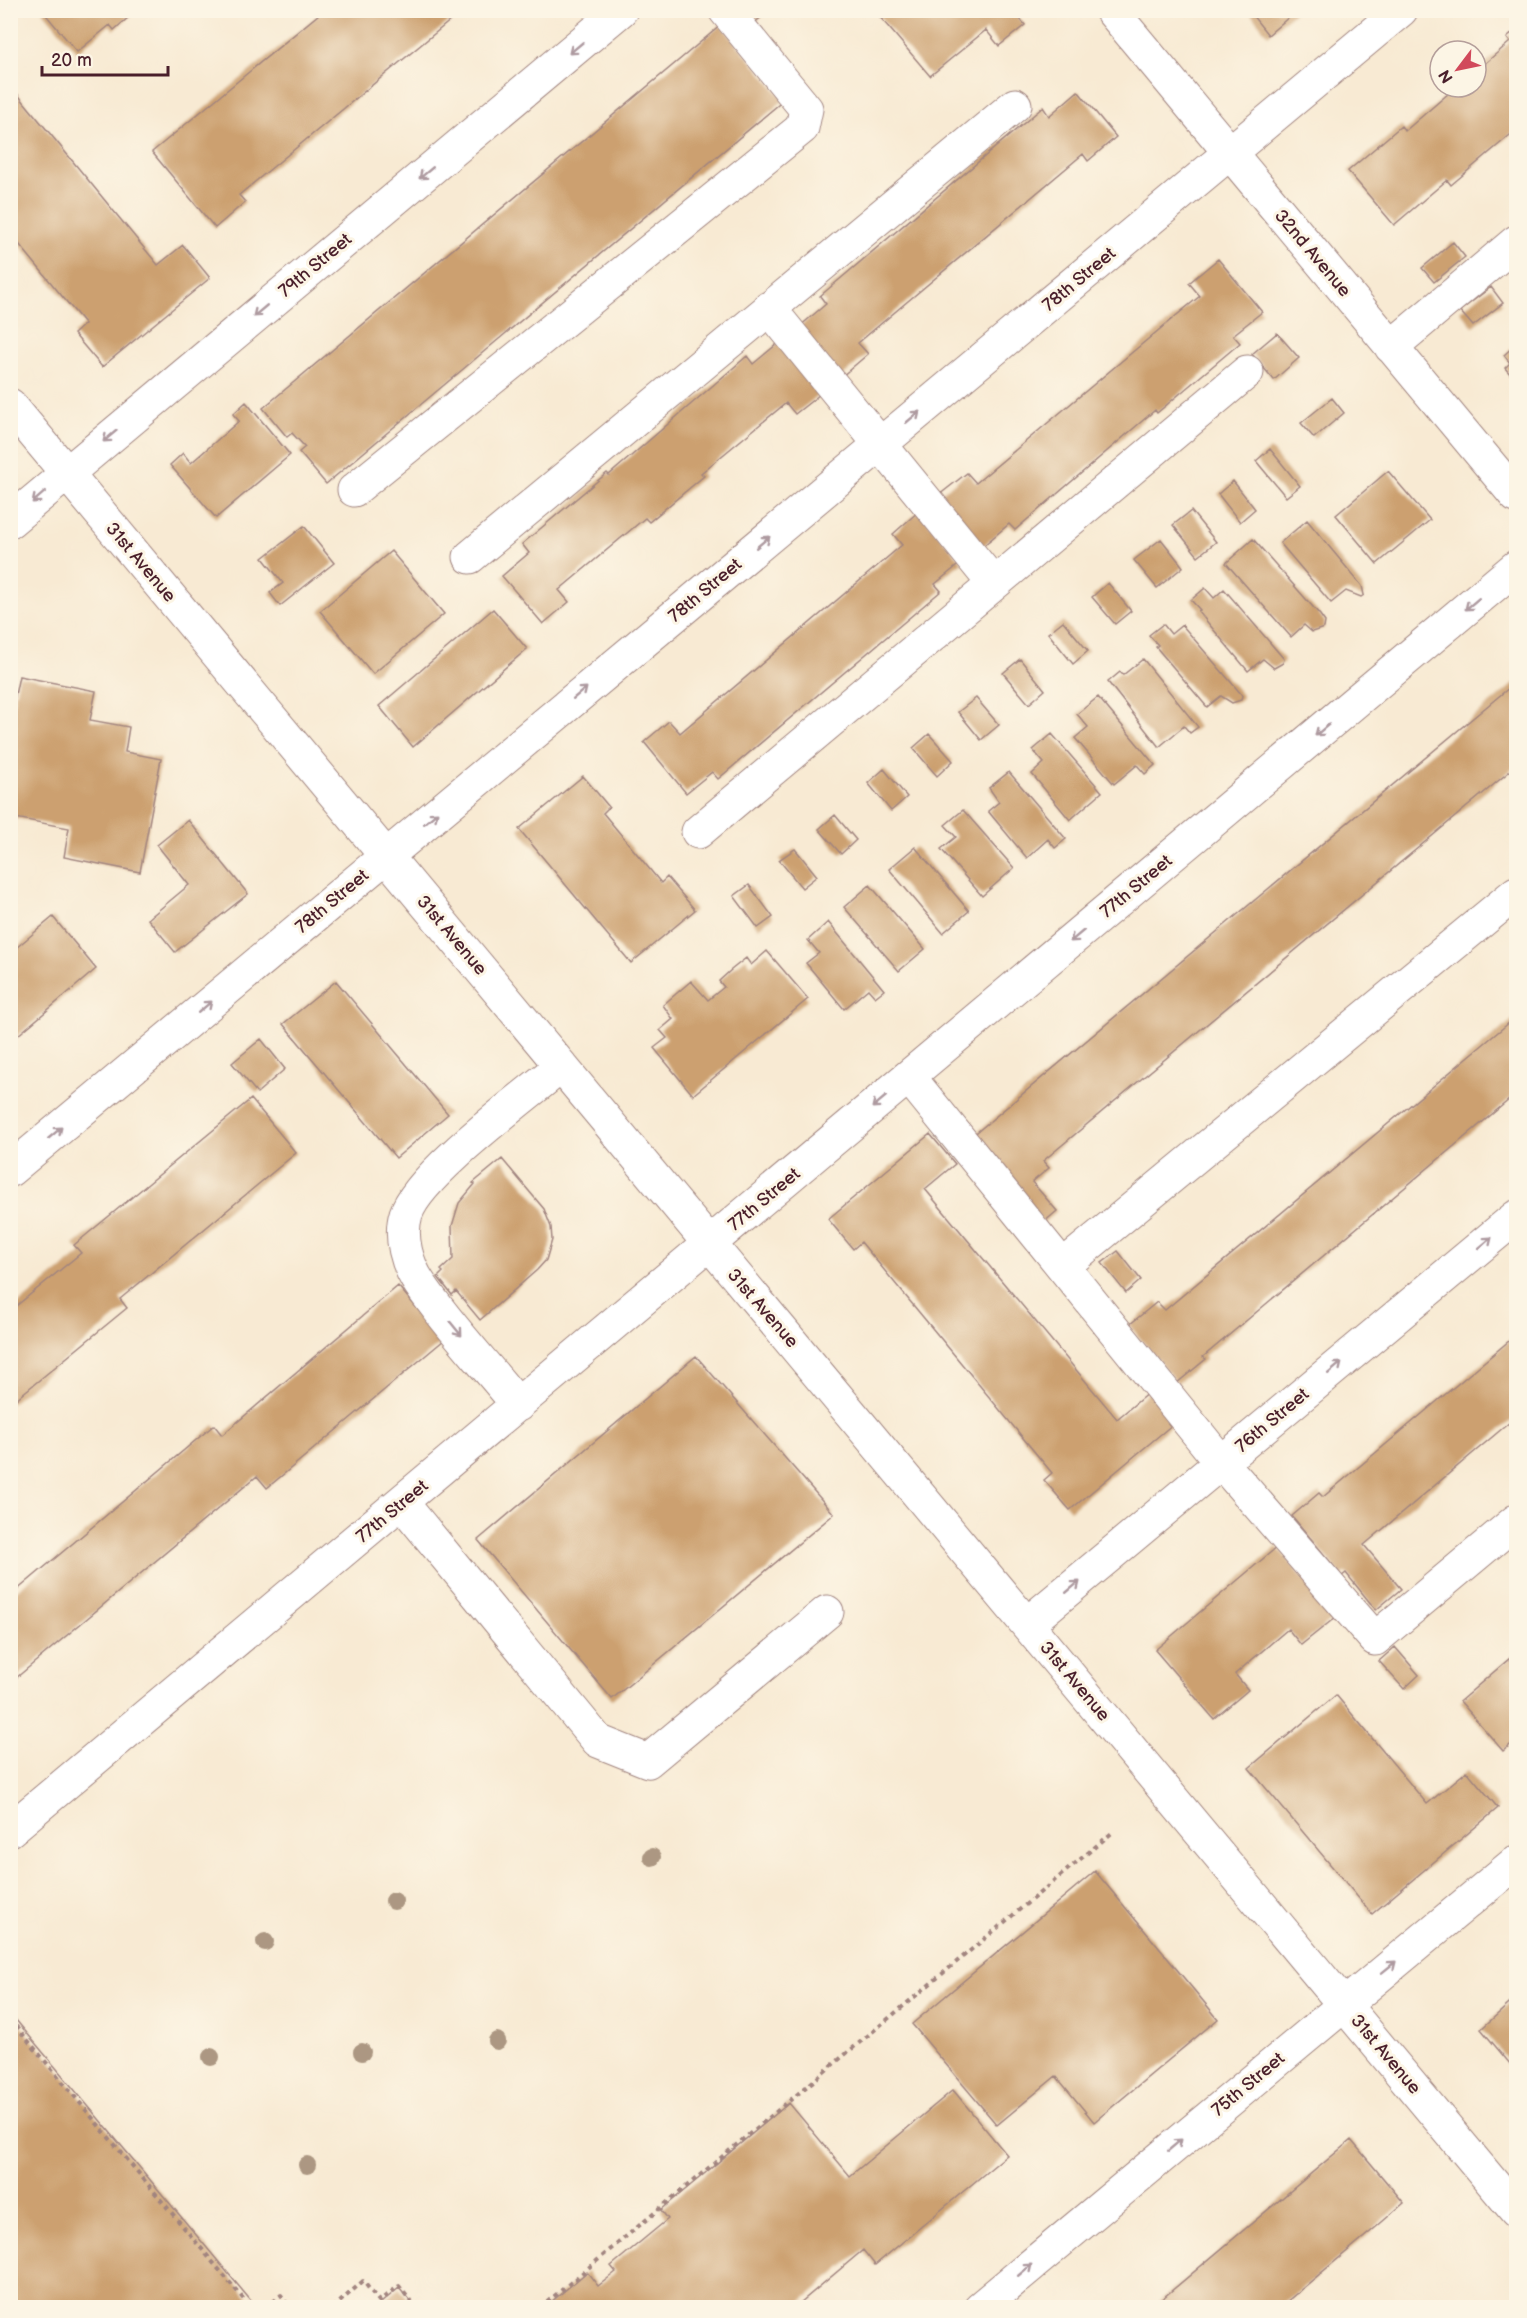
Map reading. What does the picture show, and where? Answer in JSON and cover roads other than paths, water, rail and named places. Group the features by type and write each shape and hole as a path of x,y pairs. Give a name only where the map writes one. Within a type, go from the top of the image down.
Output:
{"street":[{"name":"79th Street","path":"10,521 621,10"},
{"path":"354,490 802,128 806,109 724,10"},
{"name":"32nd Avenue","path":"1111,10 1516,496"},
{"name":"78th Street","path":"10,1170 1401,10"},
{"path":"470,557 1015,105"},
{"path":"1391,347 1516,242"},
{"path":"769,308 994,584"},
{"path":"698,832 1247,372"},
{"name":"31st Avenue","path":"10,405 709,1245 841,1397 1516,2211"},
{"name":"77th Street","path":"10,1830 1516,567"},
{"path":"1063,1266 1516,893"},
{"path":"518,1405 419,1283 403,1239 406,1214 416,1196 437,1171 561,1066"},
{"path":"909,1077 1221,1462 1376,1639 1516,1521"},
{"name":"76th Street","path":"1027,1624 1516,1217"},
{"path":"402,1503 598,1741 648,1761 827,1612"},
{"name":"75th Street","path":"980,2307 1516,1862"}]}
